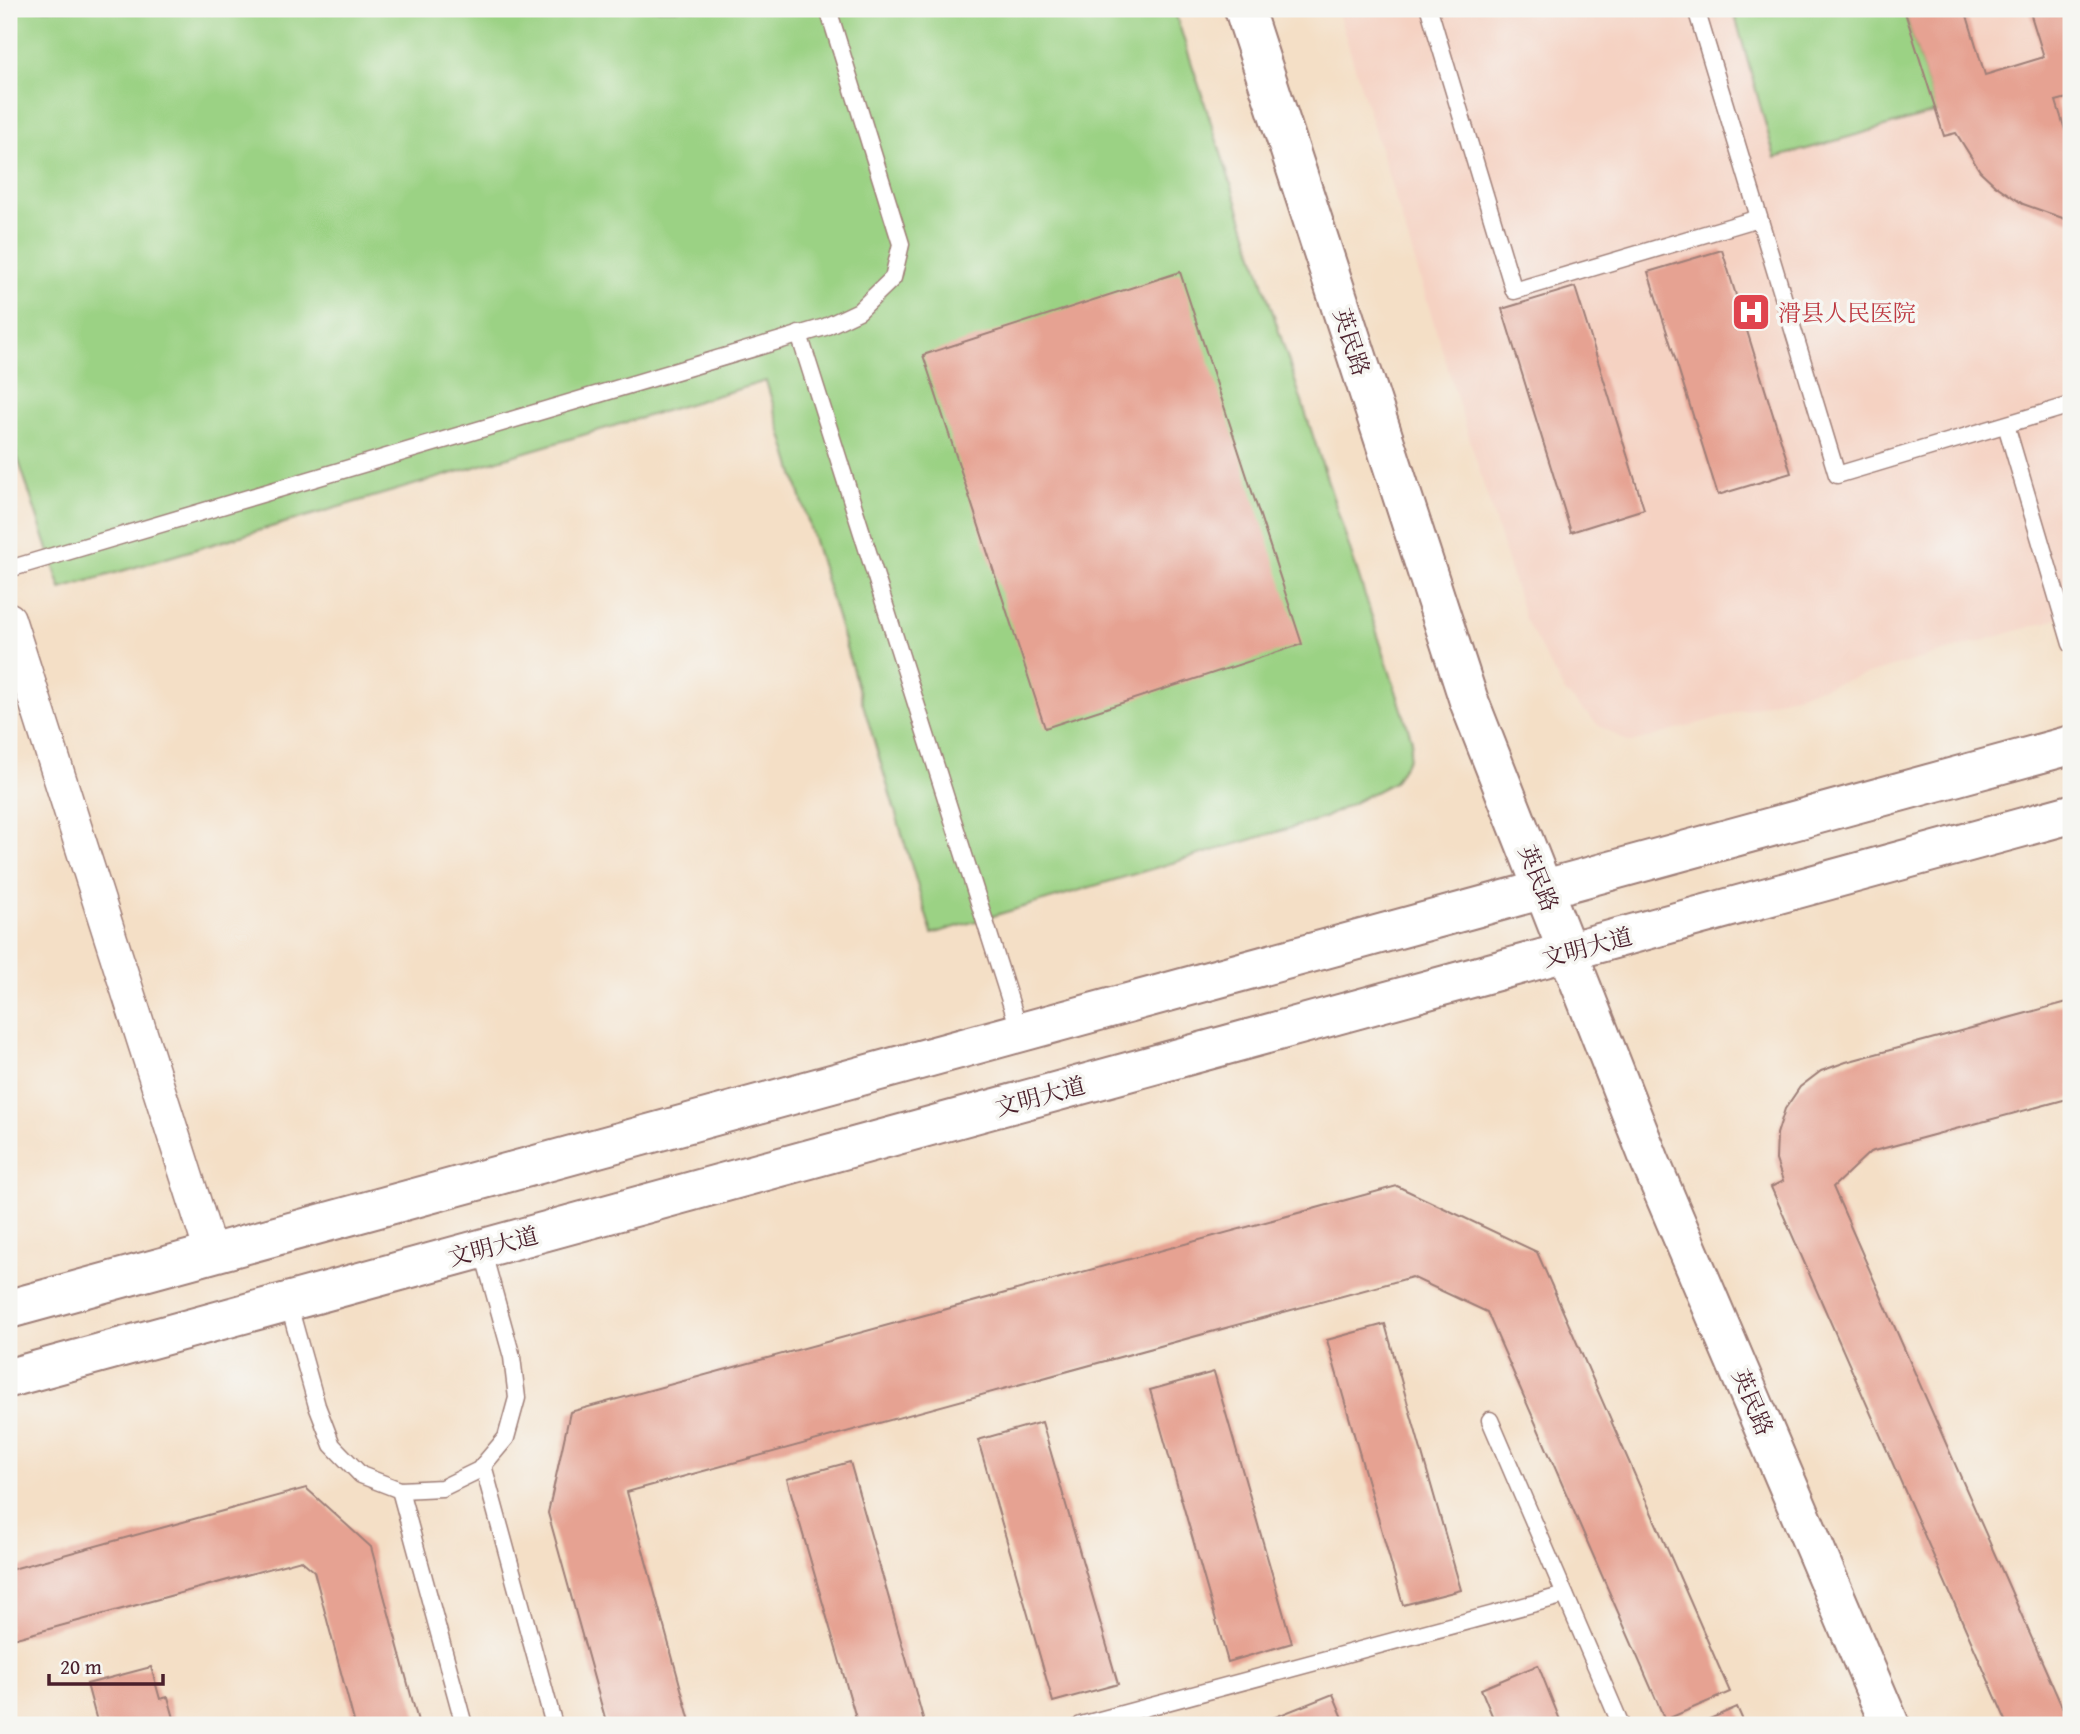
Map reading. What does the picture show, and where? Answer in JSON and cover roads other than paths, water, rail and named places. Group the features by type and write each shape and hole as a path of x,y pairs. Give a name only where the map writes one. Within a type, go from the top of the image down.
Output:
{"main road":[{"name":"英民路","path":"1244,9 1469,701 1650,1161 1890,1725"},
{"path":"9,1308 2071,745"},
{"name":"文明大道","path":"9,1378 2071,814"}],"street":[{"path":"9,619 211,1253"}],"lane":[{"path":"9,569 825,327 859,311 893,278 901,244 828,9"},
{"path":"1429,9 1514,291 1759,218"},
{"path":"1696,9 1837,475 2071,408"},
{"path":"799,334 1020,1032"},
{"path":"2006,425 2071,644"},
{"path":"288,1302 317,1406 332,1445 361,1475 400,1490 442,1488 479,1470 506,1438 517,1398 512,1357 482,1248"},
{"path":"1490,1420 1621,1725"},
{"path":"483,1465 554,1725"},
{"path":"400,1490 464,1725"},
{"path":"1081,1725 1565,1595"}],"place":[{"name":"滑县人民医院","path":"1751,312"}]}
